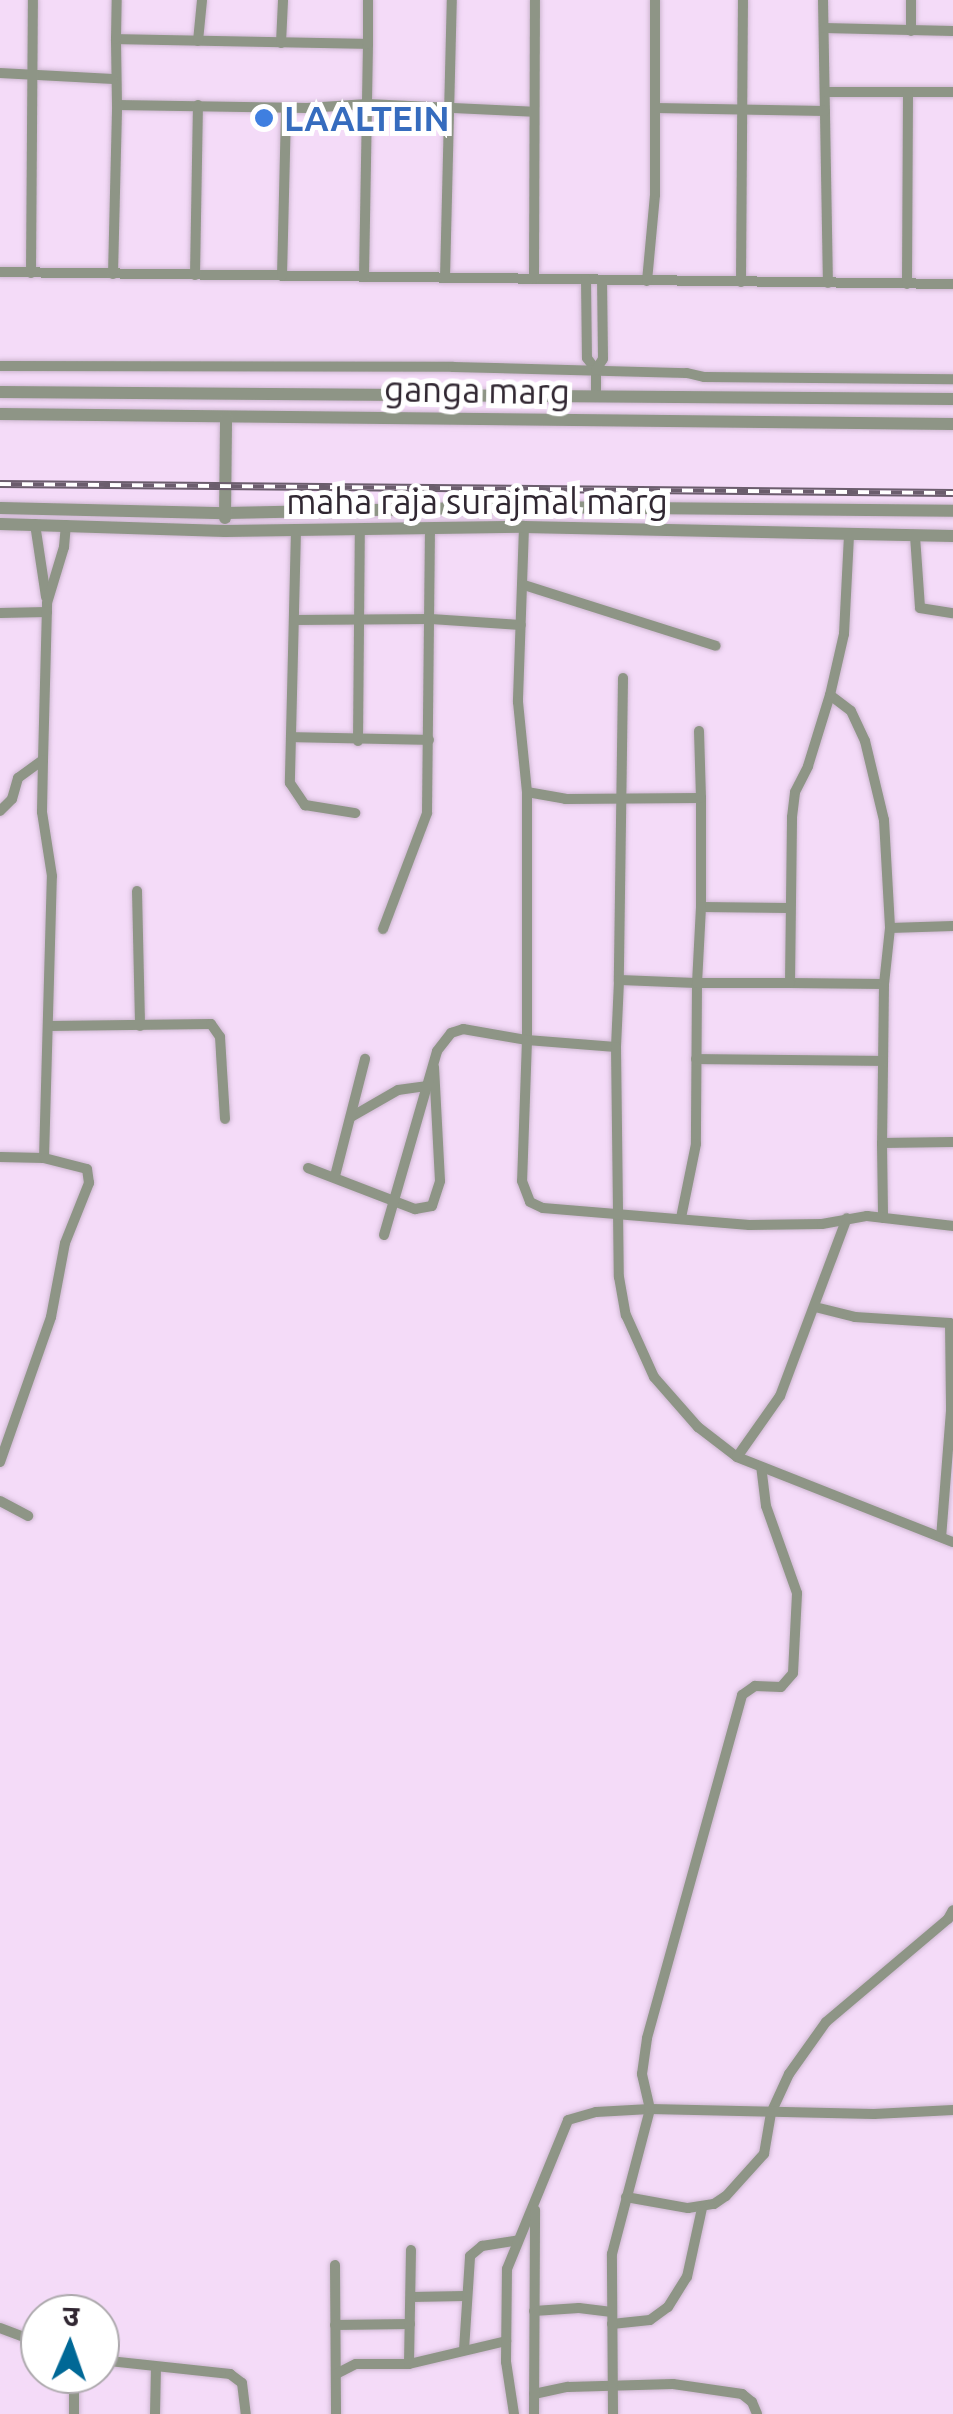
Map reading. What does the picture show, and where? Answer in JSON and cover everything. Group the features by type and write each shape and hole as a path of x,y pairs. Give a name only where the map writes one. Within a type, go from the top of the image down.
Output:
{"street":[{"path":"31,273 34,0"},
{"path":"113,274 116,0"},
{"path":"198,41 202,0"},
{"path":"282,43 283,0"},
{"path":"364,277 368,0"},
{"path":"445,278 452,0"},
{"path":"534,279 535,0"},
{"path":"647,281 655,195 655,0"},
{"path":"741,282 743,0"},
{"path":"823,0 828,283"},
{"path":"910,31 911,0"},
{"path":"824,28 953,31"},
{"path":"116,39 368,44"},
{"path":"0,73 113,79"},
{"path":"825,92 953,92"},
{"path":"907,284 908,92"},
{"path":"117,105 286,108 367,104 534,112"},
{"path":"195,275 198,105"},
{"path":"282,276 286,108"},
{"path":"654,108 825,110"},
{"path":"0,272 953,284"},
{"path":"586,279 587,358 596,370"},
{"path":"596,395 596,370 603,358 602,280"},
{"path":"0,366 596,370 704,377 953,379"},
{"name":"ganga marg","path":"0,392 953,399"},
{"name":"ganga marg","path":"0,414 953,424"},
{"path":"225,531 226,416"},
{"path":"524,507 518,702 527,792 525,1194 544,1208 792,1225 883,1218 953,1226"},
{"name":"maha raja surajmal marg","path":"0,508 226,513 524,507 953,511"},
{"path":"790,983 795,792 808,766 844,634 849,535 846,510"},
{"name":"maha raja surajmal marg","path":"0,524 225,531 524,527 953,536"},
{"path":"35,524 47,608 42,812 52,876 44,1158"},
{"path":"47,608 66,525"},
{"path":"383,929 395,890 422,830 429,740 430,528"},
{"path":"358,741 360,529"},
{"path":"296,530 290,783 296,796 317,809 355,812"},
{"path":"915,536 920,608 953,613"},
{"path":"524,585 716,646"},
{"path":"0,613 47,608"},
{"path":"294,620 431,619 521,625"},
{"path":"623,678 616,1048 620,1277 626,1315 654,1377 698,1427 737,1457 953,1542"},
{"path":"830,695 851,711 865,741 884,820 890,928 884,984 883,1218"},
{"path":"681,1218 696,1144 701,908 699,731"},
{"path":"291,738 429,740"},
{"path":"0,811 12,798 18,778 43,760"},
{"path":"527,792 565,799 700,798"},
{"path":"137,891 140,1026"},
{"path":"701,908 790,908"},
{"path":"890,928 953,926"},
{"path":"619,980 884,984"},
{"path":"48,1026 202,1023 218,1028 225,1118"},
{"path":"384,1235 434,1059 443,1040 463,1029 527,1040 616,1048"},
{"path":"335,1176 365,1059"},
{"path":"308,1168 394,1202 428,1209 437,1196 434,1059"},
{"path":"696,1059 883,1061"},
{"path":"350,1116 398,1090 426,1086"},
{"path":"882,1143 953,1142"},
{"path":"0,1157 44,1158 86,1168 89,1183 65,1243 51,1318 0,1462"},
{"path":"737,1457 780,1396 847,1218"},
{"path":"815,1307 855,1317 950,1323 950,1429 941,1537"},
{"path":"613,2414 614,2231 650,2109 642,2074 647,2038 742,1695 755,1686 781,1687 793,1672 797,1593 766,1506 761,1467"},
{"path":"0,1501 28,1516"},
{"path":"626,2197 702,2208 726,2196 764,2154 771,2113 789,2074 826,2022 948,1919 953,1910"},
{"path":"535,2209 534,2413 514,2413 506,2341 507,2269 535,2209 558,2134 568,2120 596,2112 650,2109 937,2114 953,2110"},
{"path":"534,2311 650,2320 668,2307 687,2277 702,2208"},
{"path":"464,2350 467,2263 474,2250 518,2240"},
{"path":"409,2364 411,2250"},
{"path":"335,2265 336,2414"},
{"path":"410,2297 465,2296"},
{"path":"335,2325 410,2324"},
{"path":"336,2374 356,2364 409,2364 506,2341"},
{"path":"120,2362 236,2376 246,2394 246,2414"},
{"path":"155,2414 156,2367"},
{"path":"534,2394 568,2387 673,2384 742,2394 752,2402 757,2414"}],"railway":[{"path":"0,484 953,493"}],"place":[{"name":"LAALTEIN","path":"264,118"}]}
